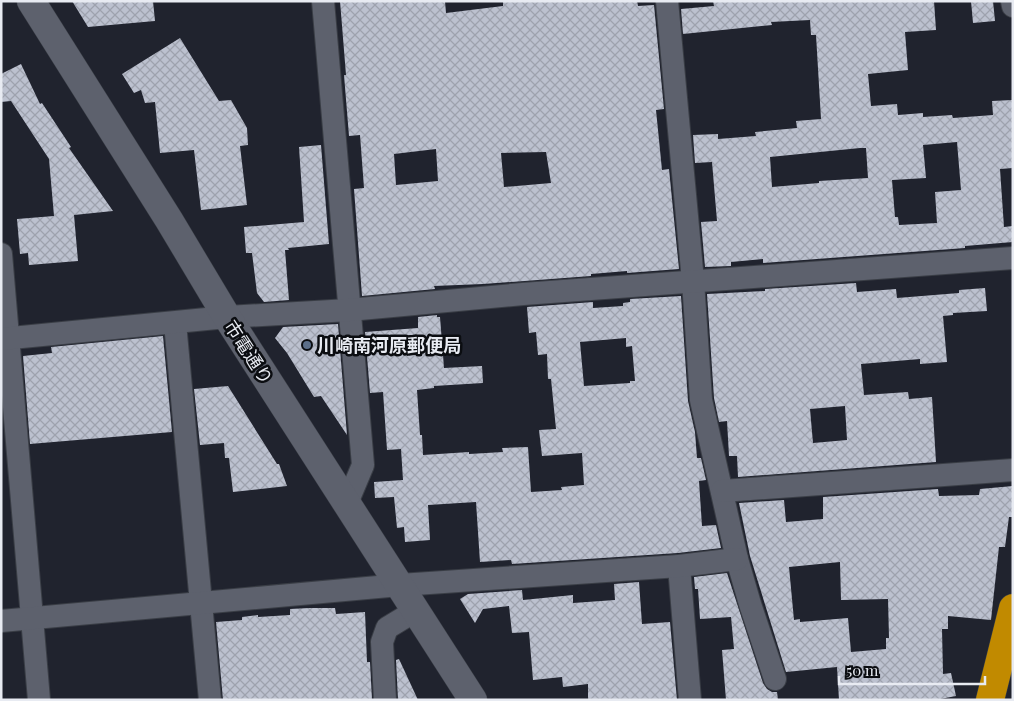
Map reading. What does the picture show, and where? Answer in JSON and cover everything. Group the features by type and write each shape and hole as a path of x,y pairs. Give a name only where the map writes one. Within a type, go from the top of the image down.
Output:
{"highway":[{"path":"990,700 1011,623"}],"street":[{"name":"市電通り","path":"31,1 227,317 473,700"},
{"path":"323,1 363,465 346,504"},
{"path":"668,1 701,400 737,559 775,679"},
{"path":"1012,1 1013,6"},
{"path":"1,254 5,339 38,700"},
{"path":"5,339 227,317 349,310 441,300 1013,258"},
{"path":"175,323 210,700"},
{"path":"722,491 1013,470"},
{"path":"1,621 400,586 679,566 737,559"},
{"path":"679,566 690,700"},
{"path":"385,700 382,642 387,628 416,610"}],"building":[{"path":"72,1 153,1 155,21 88,27"},
{"path":"340,1 445,1 446,13 503,6 503,1 637,1 638,6 654,5 664,109 656,110 662,170 669,169 679,269 627,273 627,271 591,274 591,276 434,286 435,289 362,296 354,189 364,188 360,135 349,136 344,75 346,75","holes":["436,149 438,181 396,185 394,154","546,152 551,183 504,187 501,153"]},
{"path":"713,1 934,1 936,30 905,32 908,70 868,74 871,106 897,104 898,115 923,113 923,117 952,115 953,118 993,115 992,101 1012,100 1013,168 1000,169 1004,227 1013,226 1013,242 965,246 965,248 763,263 763,259 731,262 731,266 705,267 701,222 717,221 712,162 695,163 693,135 718,134 718,139 756,136 755,132 797,128 796,121 821,119 816,35 811,35 810,20 771,22 772,25 683,34 681,9 714,6","holes":["957,142 961,190 935,192 937,223 899,225 898,217 895,217 892,180 926,178 923,145","866,148 868,178 819,181 819,183 772,187 770,157"]},
{"path":"971,1 993,1 995,21 973,23"},
{"path":"180,38 219,101 231,100 247,128 248,145 240,146 247,205 201,210 194,150 160,153 155,102 145,103 141,90 134,93 122,74"},
{"path":"21,64 40,104 42,103 71,147 69,148 113,211 74,215 78,261 29,265 28,253 20,254 17,219 54,216 49,159 11,101 1,102 1,74"},
{"path":"321,145 329,244 288,248 289,250 285,250 289,300 264,302 257,293 252,253 246,253 244,227 304,222 299,147"},
{"path":"856,283 857,292 896,289 897,298 959,293 959,290 985,288 987,311 953,313 953,315 943,316 947,362 920,364 920,359 861,364 864,395 908,392 909,399 932,397 936,462 738,477 737,456 729,456 727,421 719,422 714,398 707,294 765,291 765,289","holes":["845,406 847,440 813,443 810,409"]},
{"path":"681,296 688,401 695,432 697,458 701,458 706,480 699,481 702,526 716,525 721,548 678,553 512,564 511,560 480,562 476,502 428,505 430,540 405,542 404,527 397,528 394,497 375,498 374,482 403,480 401,449 387,450 383,392 370,393 365,332 418,328 418,317 437,315 437,317 440,317 444,368 482,366 483,383 434,386 434,388 417,390 423,455 503,452 502,448 528,447 531,492 562,490 561,487 584,485 582,453 542,456 539,430 556,429 551,379 548,379 547,354 538,355 536,332 529,333 527,307 593,302 593,308 623,306 623,303 630,302 630,299","holes":["626,338 626,347 632,346 635,381 630,381 630,383 584,386 580,342"]},
{"path":"338,324 347,435 321,396 314,397 287,353 275,338 283,327"},
{"path":"163,336 172,432 30,444 23,356 52,353 51,347"},
{"path":"228,386 277,464 279,464 287,486 233,492 229,458 225,458 224,443 200,445 194,389"},
{"path":"1013,486 1013,517 1009,517 1005,547 999,547 991,620 948,616 948,629 942,629 943,674 951,673 956,696 935,700 839,700 837,667 786,672 750,556 739,503 784,500 786,522 823,519 823,497 938,489 939,496 979,495 980,489","holes":["840,562 841,600 888,599 889,638 886,638 886,649 851,652 848,618 800,622 800,619 794,620 789,567"]},
{"path":"727,573 763,683 767,689 777,692 778,700 726,700 722,650 734,649 731,617 700,619 698,589 695,589 694,577"},
{"path":"639,582 642,624 670,622 677,700 588,700 588,684 563,687 562,677 533,680 529,632 512,633 509,606 483,609 475,623 460,599 468,594 522,590 523,600 573,595 573,603 615,600 614,584"},
{"path":"335,608 336,614 365,612 367,662 370,662 372,699 223,700 216,622 242,620 242,617 258,615 258,617 290,615 290,609"},
{"path":"399,659 418,700 398,700 396,660"}],"place":[{"name":"川崎南河原郵便局","path":"307,345"}]}
